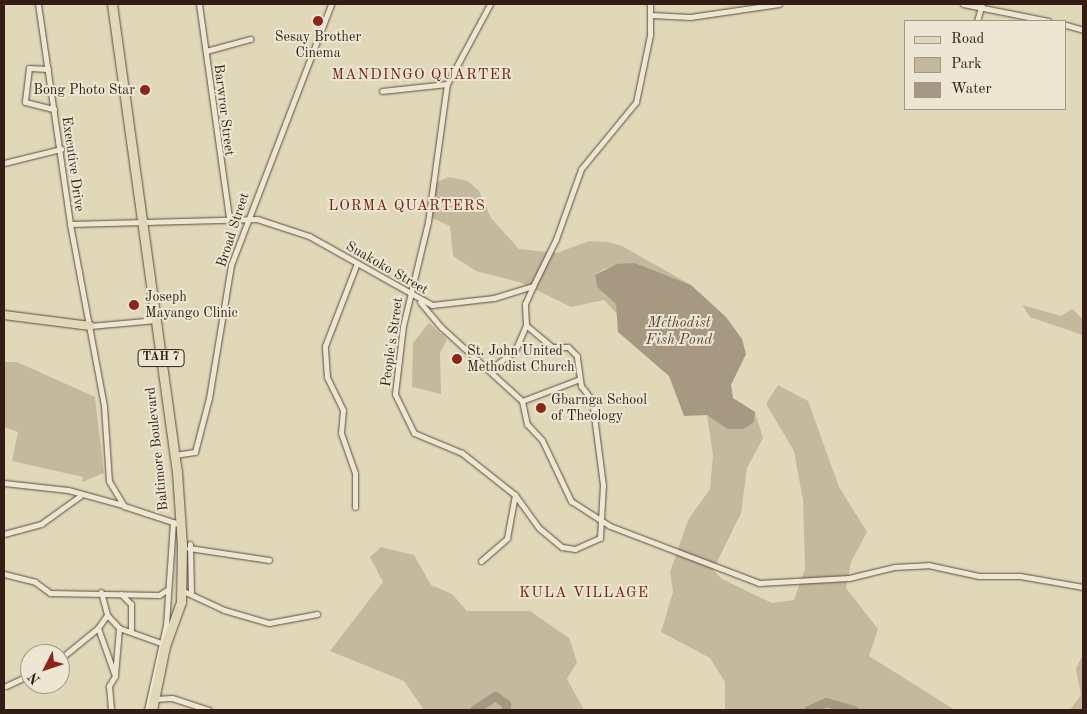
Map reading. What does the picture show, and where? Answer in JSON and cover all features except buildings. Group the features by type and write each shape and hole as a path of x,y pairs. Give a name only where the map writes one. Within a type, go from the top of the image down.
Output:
{"highway":[{"name":"Baltimore Boulevard","path":"112,4 174,455 176,523 186,591 152,710"}],"main road":[{"path":"4,314 90,326"}],"street":[{"name":"Executive Drive","path":"38,4 61,149 70,224 104,406 109,481 124,506"},
{"name":"Barwror Street","path":"200,4 229,218"},
{"name":"Broad Street","path":"195,452 209,398 231,265 247,217 331,4"},
{"name":"People's Street","path":"490,4 447,84 428,222 409,296 397,364 399,408 414,433 462,452 515,494 539,528 562,547 594,544 600,538 600,521 598,440 592,400 580,379 577,356 568,347 552,347 526,325"},
{"path":"490,369 514,351 526,325 525,304 556,239 581,169 636,102 651,14 650,4"},
{"path":"651,14 690,18 779,4"},
{"path":"963,4 982,5 1044,20"},
{"path":"977,20 982,5"},
{"path":"1067,26 1083,30"},
{"path":"206,51 250,39"},
{"path":"48,69 30,68 25,102 54,109"},
{"path":"382,91 447,84"},
{"path":"4,163 61,149"},
{"name":"Suakoko Street","path":"70,224 247,217 309,236 357,263 409,296 432,305 461,303 533,286"},
{"path":"355,507 355,473 341,433 343,410 326,377 325,346 357,263"},
{"path":"420,301 441,327 490,369 522,401 527,424 542,440 571,501 600,521 759,583 848,578 894,567 928,565 1083,587"},
{"path":"90,326 156,320"},
{"path":"522,401 580,379"},
{"path":"174,455 195,452 198,460"},
{"path":"4,484 68,490 80,496 124,506 176,523 161,643 147,710"},
{"path":"481,561 507,538 515,494"},
{"path":"4,534 41,524 80,496"},
{"path":"269,560 189,546 186,591 224,610 269,623 317,614"},
{"path":"4,574 35,582 50,593 101,592 159,595 168,590"},
{"path":"101,592 107,615 119,628 131,632"},
{"path":"121,593 131,604 130,635 161,643"},
{"path":"70,651 98,628 107,615"},
{"path":"98,628 115,676"},
{"path":"111,710 109,686 115,676 119,628"},
{"path":"6,686 20,680"},
{"path":"154,699 172,698 192,707 210,710"}],"green space":[{"path":"449,177 468,181 479,191 491,218 519,249 557,253 589,241 607,242 622,246 691,285 635,263 604,269 595,275 597,287 616,304 618,315 604,300 571,307 522,283 476,271 453,256 450,226 430,217 435,183"},
{"path":"1022,305 1061,316 1072,309 1083,319 1083,335 1030,317"},
{"path":"429,323 447,339 440,353 441,394 412,387 413,343"},
{"path":"4,362 17,362 95,397 104,473 82,482 83,477 12,461 18,432 4,427"},
{"path":"778,385 808,401 839,487 867,532 851,562 846,588 878,629 869,656 955,710 725,710 725,682 710,658 661,632 673,592 670,572 688,520 710,489 713,455 707,415 754,422 755,412 763,438 747,468 741,513 713,570 722,579 772,603 794,600 805,569 803,500 794,451 766,404"},
{"path":"381,547 414,555 431,585 452,594 467,611 530,611 569,638 577,662 567,679 584,710 424,710 404,681 330,651 383,582 370,557"},
{"path":"1083,654 1083,710 1070,710 1081,695 1076,669"}],"water":[{"name":"Methodist Fish Pond","path":"635,263 691,285 726,317 742,339 746,354 731,385 733,398 755,412 754,422 743,429 728,429 707,415 684,416 669,376 618,332 616,304 597,287 595,275 617,264"}],"waterway":[{"path":"474,710 495,696 506,704 506,710"},
{"path":"808,710 826,702 854,710"}],"place":[{"name":"Sesay Brother Cinema","path":"318,21"},
{"name":"Bong Photo Star","path":"145,90"},
{"name":"Joseph Mayango Clinic","path":"134,305"},
{"name":"St. John United Methodist Church","path":"457,359"},
{"name":"Gbarnga School of Theology","path":"541,408"}],"district":[{"name":"MANDINGO QUARTER","path":"422,76"},
{"name":"LORMA QUARTERS","path":"407,207"},
{"name":"KULA VILLAGE","path":"584,594"}]}
